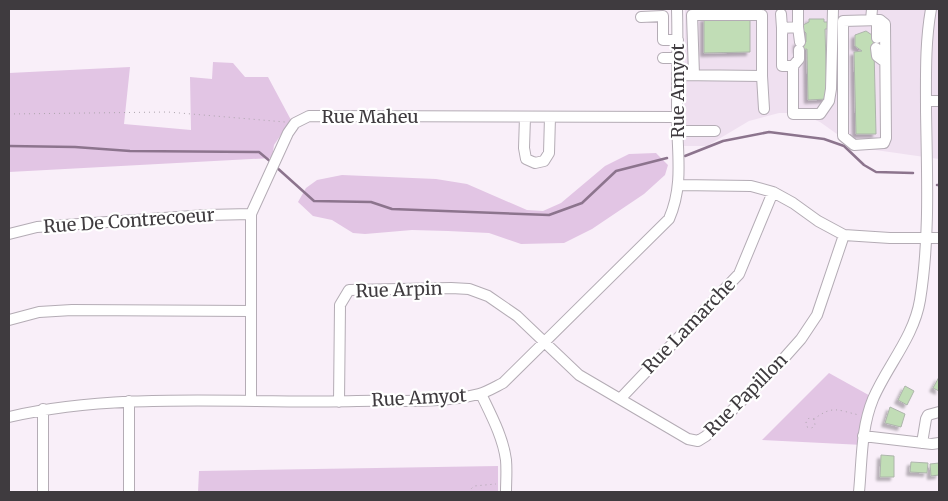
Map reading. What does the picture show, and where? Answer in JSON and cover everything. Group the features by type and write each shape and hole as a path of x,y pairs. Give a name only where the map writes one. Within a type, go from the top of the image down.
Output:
{"street":[{"name":"Rue Amyot","path":"9,417 43,409 129,401 339,402 454,399 481,394 503,383 669,219 676,204 679,185 677,9"},
{"path":"782,14 782,66 793,66 800,59 798,9"},
{"path":"793,66 793,114 820,114 829,100 831,89 832,9"},
{"path":"872,9 878,56 885,62"},
{"path":"859,492 863,436 867,417 874,398 908,335 920,302 926,238 926,46 931,9"},
{"path":"694,75 692,15 762,12 764,109"},
{"path":"641,16 663,16 663,40 693,33"},
{"path":"880,20 885,24 885,62 886,138 884,143 854,145 843,136 843,21 880,20"},
{"path":"782,28 798,27"},
{"path":"664,58 678,58"},
{"path":"677,75 762,76"},
{"path":"926,101 939,101"},
{"name":"Rue Maheu","path":"251,401 251,214 288,133 295,122 309,116 677,117"},
{"path":"525,117 524,148 526,158 534,163 544,161 549,153 550,117"},
{"path":"677,131 715,131"},
{"path":"679,185 751,186 773,192 844,235 939,238"},
{"name":"Rue Lamarche","path":"620,399 739,274 773,192"},
{"name":"Rue De Contrecoeur","path":"9,234 37,227 206,215 251,214"},
{"name":"Rue Papillon","path":"545,342 578,375 688,439 698,441 706,436 777,366 801,339 817,315 844,235"},
{"name":"Rue Arpin","path":"339,402 340,305 349,290 469,289 488,296 517,316 545,342"},
{"path":"9,320 40,312 72,310 251,311"},
{"path":"481,394 496,425 504,452 506,488"},
{"path":"129,401 129,492"},
{"path":"43,409 43,492"},
{"path":"922,443 928,415 939,412"},
{"path":"863,436 922,443 939,443"}],"path":[{"path":"9,114 168,112 295,122"},
{"path":"814,419 815,425 812,428 807,428 806,422 809,418 814,419 827,409 867,417"},
{"path":"468,492 474,486 506,488"}],"shaded area":[{"path":"685,9 939,9 939,159 868,149 851,144 820,122 799,113 779,113 749,121 707,146 684,146"},
{"path":"213,62 233,63 245,77 268,77 291,120 274,145 272,158 9,172 9,73 130,67 124,124 191,130 190,77 212,79"},
{"path":"656,153 668,165 665,175 644,194 592,229 564,243 521,244 489,233 448,231 412,230 365,234 353,233 332,220 313,216 298,202 306,188 317,180 342,175 436,179 467,184 527,210 543,211 561,203 605,166 629,154"},
{"path":"829,373 874,398 863,445 762,440"},
{"path":"498,466 498,492 198,492 199,471"}],"building":[{"path":"704,18 750,18 750,52 704,53"},
{"path":"809,19 824,19 824,22 828,22 828,29 825,29 827,99 808,100 807,49 797,50 797,42 806,42 806,33 803,30 803,25 809,22"},
{"path":"866,31 881,41 881,44 874,49 876,134 856,134 854,52 862,51 855,46 855,35"},
{"path":"939,377 939,391 933,388"},
{"path":"905,386 914,391 907,405 898,400"},
{"path":"890,407 905,414 901,427 885,423"},
{"path":"881,455 894,456 894,477 880,477"},
{"path":"911,462 928,463 927,473 910,472"},
{"path":"939,463 939,475 931,476 930,464"}],"waterway":[{"path":"685,156 723,141 769,132 824,139 844,146 864,165 876,172 913,173"},
{"path":"9,146 75,147 130,151 259,152 271,162"},
{"path":"275,166 314,201 371,202 392,209 549,215 582,203 616,171 667,158"}]}
